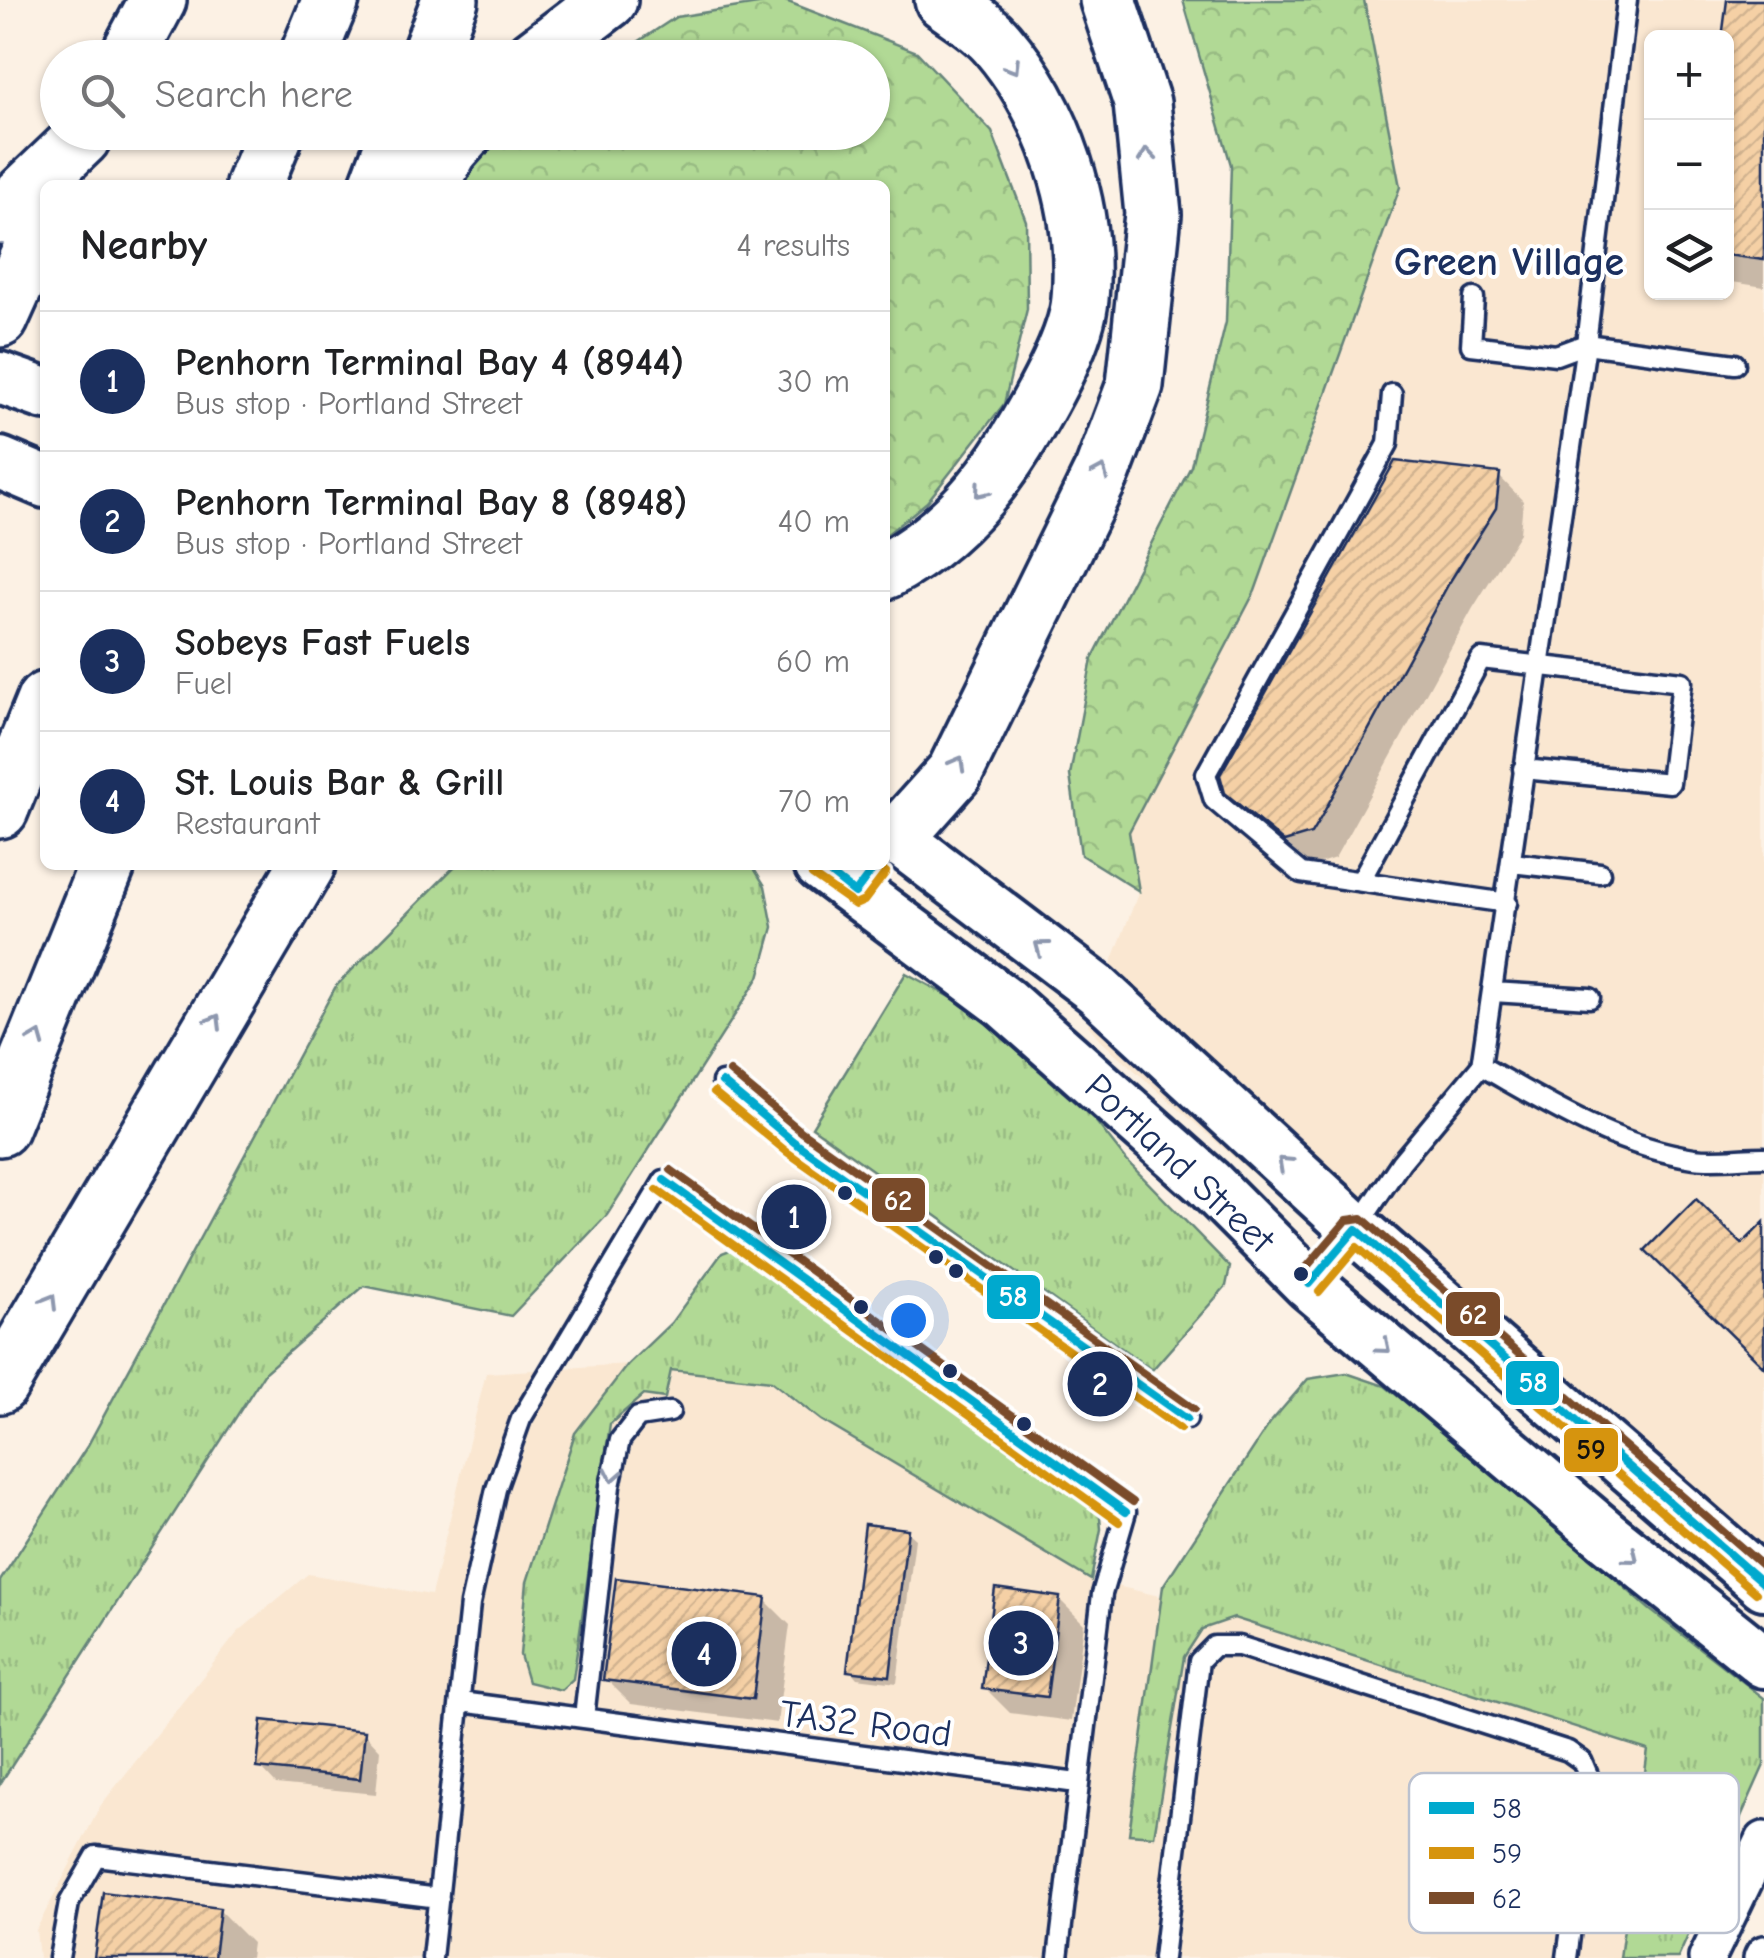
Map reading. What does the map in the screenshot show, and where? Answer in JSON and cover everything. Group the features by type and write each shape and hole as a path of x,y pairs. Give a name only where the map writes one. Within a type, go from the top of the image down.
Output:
{"highway":[{"path":"137,40 158,0"},
{"path":"314,40 331,0"},
{"path":"435,40 450,0"},
{"path":"557,40 609,0"},
{"path":"890,568 956,522 1006,462 1051,383 1080,303 1080,245 1070,182 1046,119 996,42 943,0"},
{"path":"890,836 955,772 1103,470 1134,385 1153,214 1142,103 1108,0"},
{"path":"256,180 269,150"},
{"path":"380,180 391,150"},
{"path":"435,180 450,150"},
{"path":"42,180 75,152"},
{"path":"0,216 40,182"},
{"path":"0,318 40,230"},
{"path":"0,810 40,712"},
{"path":"0,1128 105,870"},
{"path":"0,1385 304,870"}],"main road":[{"path":"0,378 40,392"},
{"name":"Portland Street","path":"890,869 1096,989 1356,1229 1764,1584"},
{"name":"Portland Street","path":"881,870 1004,1002 1208,1183 1310,1284 1608,1537 1764,1662"}],"street":[{"path":"1739,1892 1764,1840"},
{"path":"1707,1958 1719,1933"}],"lane":[{"path":"1310,1284 1356,1229 1401,1162 1481,1066 1508,902 1535,666 1586,344 1627,0"},
{"path":"1474,298 1471,345 1556,355 1586,344 1735,364"},
{"path":"1392,394 1388,444 1206,774 1214,800 1301,873 1508,902"},
{"path":"1361,880 1481,659 1682,682 1670,783 1523,769"},
{"path":"1512,863 1600,873"},
{"path":"1493,992 1590,998"},
{"path":"1481,1066 1594,1130 1644,1147 1697,1158 1764,1156"},
{"path":"722,1082 794,1142 1188,1420"},
{"path":"432,1958 470,1604 496,1488 521,1419 664,1180 1126,1512 1102,1594 1058,1958"},
{"path":"584,1718 610,1486 620,1440 638,1418 670,1412"},
{"path":"1163,1958 1199,1661 1214,1646 1239,1646 1568,1751 1582,1761 1587,1773"},
{"name":"TA32 Road","path":"461,1702 1077,1783"},
{"path":"59,1958 70,1904 96,1856 440,1898"},
{"path":"1566,1958 1570,1933"}],"shaded area":[{"path":"1364,0 1764,0 1764,1615 1720,1583 1101,1041 1088,1025 1139,891 1129,832 1255,591 1400,187"},
{"path":"628,1364 771,1381 821,1420 1091,1580 1172,1599 1648,1750 1645,1773 1409,1773 1409,1933 1623,1933 1620,1958 39,1958 36,1930 101,1805 238,1632 308,1574 431,1595 486,1373"}],"green space":[{"path":"783,0 886,40 641,40 676,17"},
{"path":"1183,0 1364,0 1400,187 1255,591 1129,832 1139,891 1081,855 1070,775 1092,659 1191,466 1226,322 1231,165"},
{"path":"890,42 917,52 992,132 1026,221 1027,309 1004,404 927,502 890,532 890,180 443,180 484,150 890,150"},
{"path":"451,870 755,870 765,886 773,927 759,977 607,1215 511,1316 364,1286 265,1372 0,1784 0,1581 88,1445 336,986"},
{"path":"906,973 967,1006 1068,1086 1127,1161 1230,1267 1226,1286 1152,1370 812,1127"},
{"path":"751,1242 1098,1497 1101,1529 1091,1580 821,1420 771,1381 671,1370 665,1398 643,1395 610,1424 573,1679 561,1690 528,1682 520,1655 527,1582 575,1433 628,1364 671,1323 722,1253"},
{"path":"1346,1373 1385,1386 1503,1479 1649,1609 1764,1698 1764,1765 1739,1821 1739,1773 1645,1773 1648,1750 1234,1618 1202,1629 1184,1657 1154,1836 1129,1834 1163,1586 1270,1423 1308,1379"},
{"path":"1623,1933 1689,1933 1678,1958 1620,1958"}],"building":[{"path":"1727,0 1764,0 1764,260 1734,256 1734,30 1723,30"},
{"path":"1395,461 1500,473 1496,508 1449,583 1311,834 1284,842 1225,793 1220,775"},
{"path":"1696,1199 1742,1244 1764,1222 1764,1367 1645,1250"},
{"path":"865,1524 908,1529 890,1676 847,1671"},
{"path":"616,1578 766,1597 753,1699 603,1680"},
{"path":"995,1588 1060,1597 1047,1697 982,1689"},
{"path":"262,1720 365,1731 360,1779 257,1768"},
{"path":"103,1892 220,1908 214,1958 94,1958"}],"transit line":[{"name":"58","path":"826,870 855,893 872,870"},
{"name":"59","path":"812,875 855,905 864,901 886,872"},
{"name":"62","path":"730,1072 802,1132 1194,1409"},
{"name":"58","path":"722,1082 794,1142 1187,1419"},
{"name":"59","path":"714,1092 787,1152 1180,1429"},
{"name":"62","path":"671,1170 1133,1502"},
{"name":"58","path":"664,1180 1126,1512"},
{"name":"59","path":"657,1190 1119,1522"},
{"name":"62","path":"1299,1276 1347,1220 1362,1218 1764,1567"},
{"name":"58","path":"1309,1284 1356,1229 1764,1584"},
{"name":"59","path":"1319,1292 1357,1247 1756,1593"}],"place":[{"name":"Penhorn Terminal Bay 4 (8944)","path":"794,1217"},
{"name":"Penhorn Terminal Bay 8 (8948)","path":"1100,1384"},
{"name":"Sobeys Fast Fuels","path":"1021,1643"},
{"name":"St. Louis Bar & Grill","path":"704,1654"}],"district":[{"name":"Green Village","path":"1509,261"}]}
